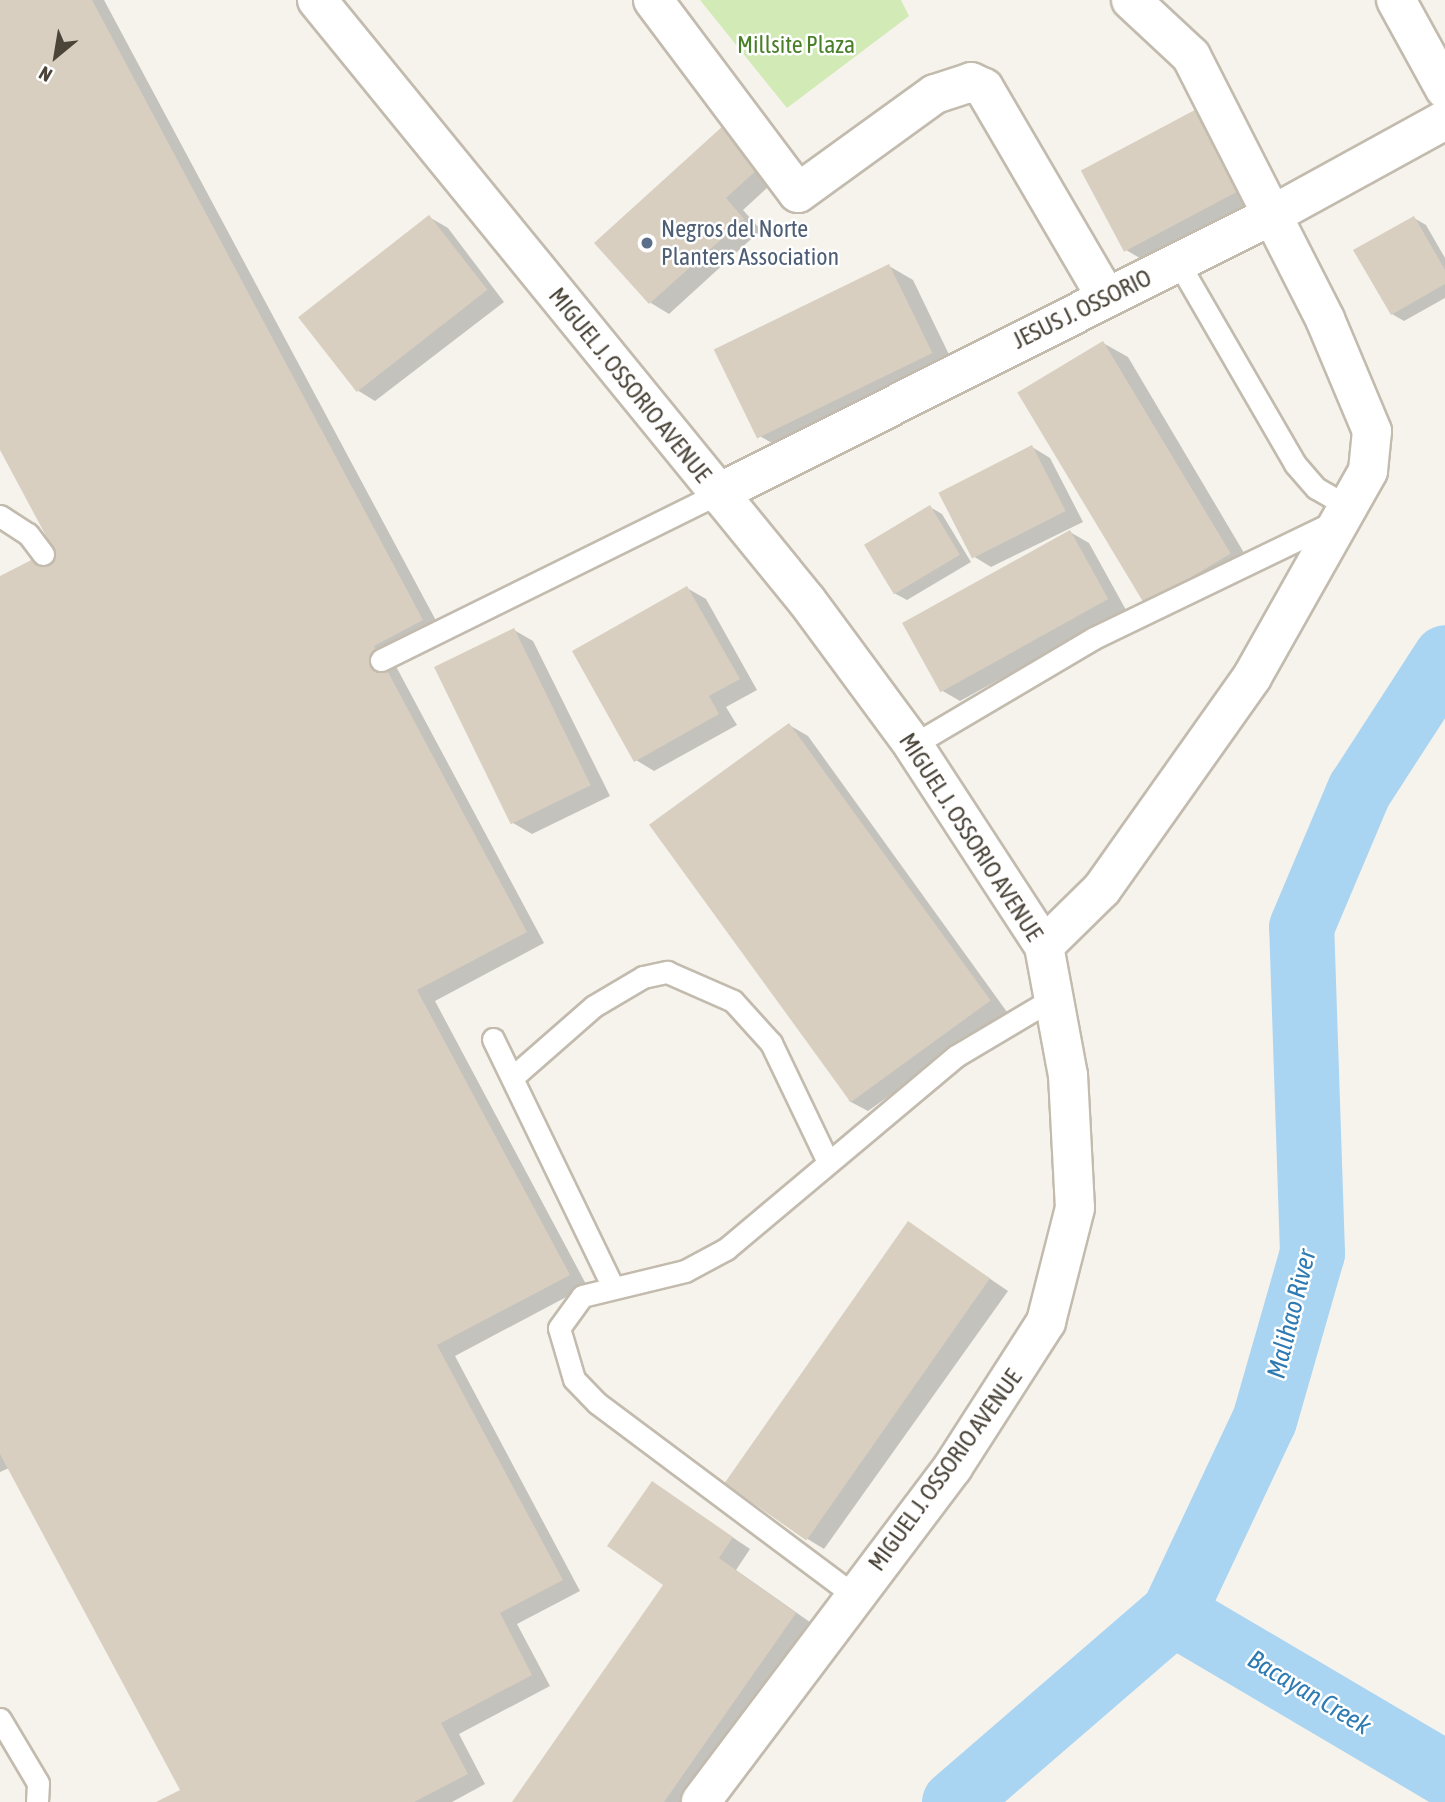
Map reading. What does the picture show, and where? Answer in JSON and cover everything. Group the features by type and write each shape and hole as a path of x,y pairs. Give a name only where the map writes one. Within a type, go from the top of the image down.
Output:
{"street":[{"name":"MIGUEL J. OSSORIO AVENUE","path":"317,0 717,494 807,601 913,745 1044,946 1068,1075 1073,1182 1065,1267 1046,1322 1002,1398 701,1802"},
{"path":"653,0 798,193 935,94 971,82 984,88 1105,295"},
{"path":"1044,946 1102,889 1186,775 1252,677 1340,514 1368,471 1372,431 1274,215 1191,56 1131,0"},
{"path":"1396,0 1445,89"},
{"name":"JESUS J. OSSORIO","path":"717,494 1105,295 1274,215 1445,120"}],"lane":[{"path":"913,745 1094,638 1340,514 1295,464 1178,262"},
{"path":"381,660 717,494"},
{"path":"0,516 28,534 43,554"},
{"path":"514,1076 594,1006 643,977 667,972 733,1001 771,1043 828,1162"},
{"path":"855,1596 677,1465 574,1379 559,1328 582,1296 685,1271 726,1249 956,1056 1052,999"},
{"path":"493,1040 514,1076 614,1287"},
{"path":"0,1719 28,1762 43,1799"}],"green space":[{"name":"Millsite Plaza","path":"700,0 901,0 909,16 787,108"}],"building":[{"path":"0,0 92,0 423,620 374,646 527,932 417,990 570,1275 437,1345 563,1580 500,1613 532,1675 441,1723 468,1774 414,1802 156,1802 180,1790 0,1454 0,576 53,549 0,450"},
{"path":"1208,103 1251,184 1124,252 1081,171"},
{"path":"724,125 761,166 726,198 744,219 649,304 594,243"},
{"path":"429,215 487,290 357,392 298,317"},
{"path":"1414,216 1445,270 1445,284 1391,315 1353,250"},
{"path":"889,264 932,353 757,438 714,349"},
{"path":"1103,341 1231,554 1145,605 1017,393"},
{"path":"1032,445 1066,511 972,559 938,493"},
{"path":"930,505 960,555 894,594 864,545"},
{"path":"1070,530 1108,599 940,692 902,623"},
{"path":"687,586 740,679 709,696 719,714 634,762 572,651"},
{"path":"514,628 591,785 511,824 434,667"},
{"path":"789,723 991,1000 851,1102 649,825"},
{"path":"908,1221 990,1278 806,1540 724,1483"},
{"path":"652,1481 733,1537 719,1558 796,1613 664,1802 512,1802 663,1585 607,1546"}],"waterway":[{"name":"Malihao River","path":"954,1802 1173,1613 1264,1420 1312,1253 1301,927 1359,790 1445,657"},
{"name":"Bacayan Creek","path":"1173,1613 1445,1773"}],"place":[{"name":"Negros del Norte Planters Association","path":"647,243"}]}
